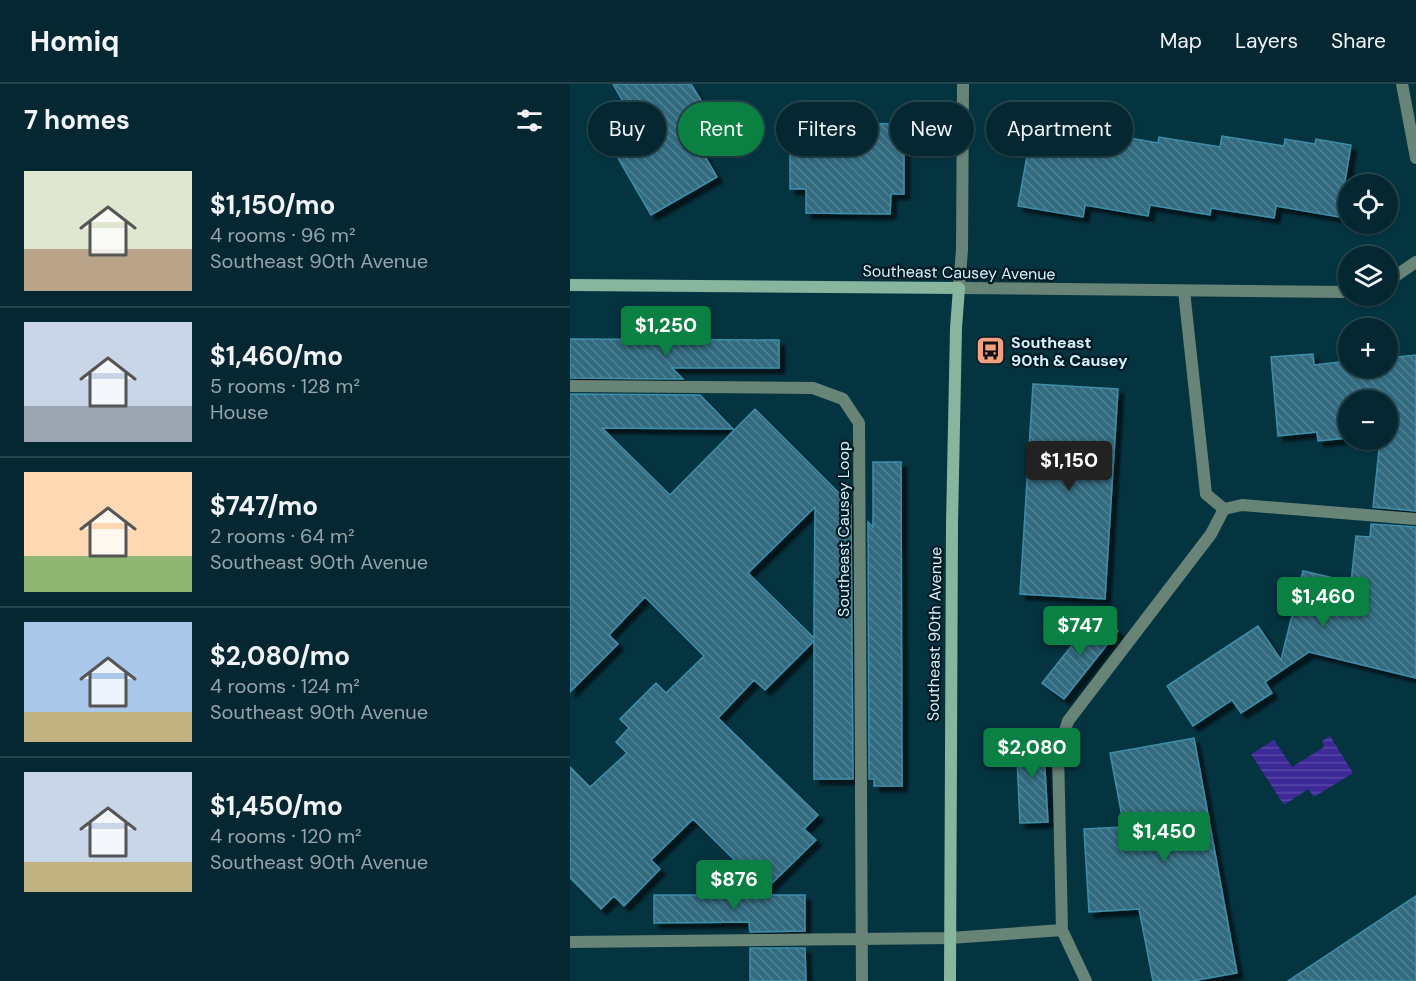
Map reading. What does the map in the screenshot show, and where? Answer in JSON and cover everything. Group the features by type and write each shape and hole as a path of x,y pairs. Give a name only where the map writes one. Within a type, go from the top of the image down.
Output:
{"street":[{"path":"959,288 962,250 963,84"},
{"path":"1402,84 1416,158"},
{"path":"1398,274 1416,262"},
{"name":"Southeast Causey Avenue","path":"570,285 1338,292"},
{"name":"Southeast 90th Avenue","path":"950,981 952,524 956,328 959,288"},
{"path":"1184,291 1206,494 1224,509"},
{"name":"Southeast Causey Loop","path":"570,386 813,388 843,399 859,423 862,981"},
{"path":"1086,981 1062,930 1058,752 1068,721 1211,534 1224,509 1242,505 1416,519"},
{"path":"570,942 950,938 1062,930"}],"shaded area":[{"path":"1330,736 1353,773 1314,797 1308,789 1284,805 1251,754 1274,740 1292,767 1324,747 1322,741"}],"building":[{"path":"613,84 691,84 702,102 678,102 678,156 705,156 717,177 651,215 618,158 622,156 666,156 666,102 623,102"},
{"path":"878,124 890,124 890,156 904,156 904,194 891,194 890,214 806,213 806,189 790,189 790,156 878,156"},
{"path":"1222,136 1284,146 1285,139 1315,144 1316,139 1351,145 1346,174 1338,174 1338,217 1276,206 1274,218 1211,208 1210,215 1150,205 1148,216 1085,205 1083,217 1018,206 1027,156 1133,156 1133,138 1158,143 1159,137 1220,147"},
{"path":"570,339 779,340 779,368 672,368 683,379 570,378"},
{"path":"1313,354 1314,365 1338,362 1338,378 1398,378 1398,357 1416,355 1416,511 1373,507 1379,450 1398,450 1398,390 1338,390 1338,439 1318,441 1317,432 1278,436 1271,357"},
{"path":"1033,384 1118,389 1105,599 1020,594"},
{"path":"570,394 700,395 733,429 602,428 670,495 755,409 851,505 853,779 814,779 814,641 765,690 754,680 718,718 818,815 804,829 816,840 765,890 693,819 651,860 660,869 624,906 614,896 601,909 570,878 570,767 590,787 627,753 616,742 629,728 620,719 656,683 666,693 704,656 645,597 609,635 618,644 570,692","holes":["815,507 814,638 748,573"]},
{"path":"873,462 901,462 902,786 874,786 874,779 869,779 868,522 873,527"},
{"path":"1371,524 1416,527 1416,678 1309,652 1265,682 1272,693 1241,713 1232,700 1193,726 1167,686 1258,626 1281,660 1303,571 1351,582 1356,536 1370,537"},
{"path":"1096,615 1118,631 1064,699 1042,683"},
{"path":"1043,735 1048,822 1020,823 1016,736"},
{"path":"1194,738 1237,973 1192,981 1153,981 1139,909 1089,912 1084,829 1124,827 1110,753"},
{"path":"654,895 805,895 805,931 750,932 749,922 654,923"},
{"path":"1416,896 1416,981 1288,981"},
{"path":"750,948 805,948 806,981 750,981"}],"place":[{"name":"Southeast 90th & Causey","path":"990,351"}]}
